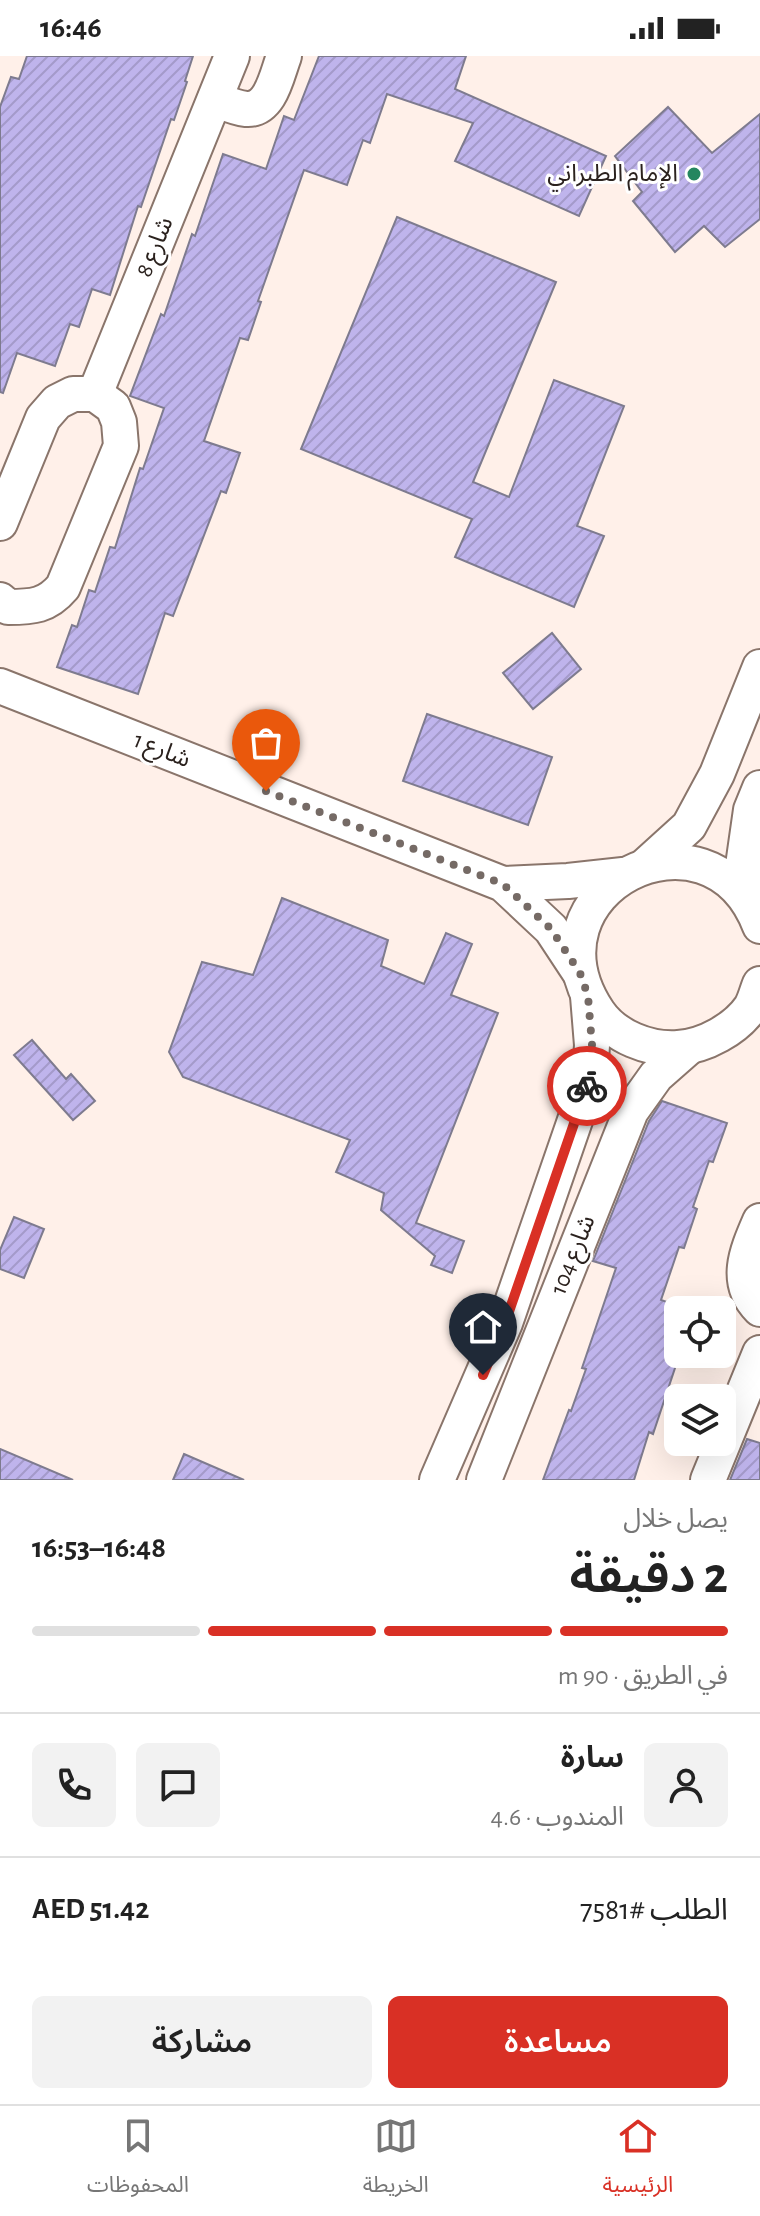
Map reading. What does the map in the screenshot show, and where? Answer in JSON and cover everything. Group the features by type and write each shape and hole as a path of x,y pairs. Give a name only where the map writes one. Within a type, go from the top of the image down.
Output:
{"street":[{"name":"شارع 8","path":"95,394 232,56"},
{"path":"215,99 242,109 262,106 284,56"},
{"path":"0,523 43,418 57,402 73,394 95,394 113,407 119,422 121,446 63,587 53,599 39,605 3,612"},
{"path":"635,870 689,826 717,774 760,667"},
{"name":"شارع 1","path":"0,686 503,884 551,929 602,1017 620,1033 647,1045 668,1049 689,1047"},
{"path":"756,916 743,866 751,810 760,788"},
{"name":"شارع 1","path":"503,884 568,881 681,862 706,868 731,882 756,916"},
{"name":"شارع 104","path":"437,1480 505,1323 590,1077 592,1045 579,946 585,919 602,893 635,870"},
{"path":"689,1047 744,1028 760,984"},
{"name":"شارع 104","path":"484,1480 631,1111 656,1076 689,1047"},
{"path":"760,1221 749,1247 744,1271 745,1288 760,1309"},
{"path":"708,1480 760,1353"}],"building":[{"path":"27,56 193,56 174,120 171,119 141,207 138,206 110,295 92,289 79,327 70,324 55,366 17,353 3,393 0,392 0,107 11,77 19,79"},
{"path":"319,56 466,56 455,89 606,156 579,216 455,161 473,123 387,94 370,143 363,140 347,185 304,170 258,301 261,302 248,340 240,338 204,441 240,453 226,493 221,491 173,616 165,613 138,694 57,667 72,625 77,627 89,590 95,592 110,547 115,548 140,468 143,469 164,408 130,396 161,314 164,316 192,234 195,236 223,154 266,169 284,116 294,120"},
{"name":"الإمام الطبراني","path":"668,107 712,153 760,114 760,219 725,247 704,226 675,252 633,201 642,192 615,156"},
{"path":"397,217 556,282 473,482 509,497 554,380 624,406 577,526 604,536 574,607 455,557 472,519 301,449"},
{"path":"552,633 581,669 533,709 503,673"},
{"path":"427,714 552,757 528,825 403,781"},
{"path":"282,898 388,940 381,966 424,984 446,933 472,944 451,995 498,1013 416,1223 464,1241 452,1273 431,1265 435,1256 381,1210 384,1193 336,1172 350,1140 183,1077 169,1052 202,962 253,975"},
{"path":"32,1040 66,1079 71,1074 95,1101 73,1120 14,1055"},
{"path":"662,1101 727,1123 713,1162 709,1161 693,1207 697,1209 684,1248 679,1247 661,1300 664,1301 664,1368 675,1368 670,1384 664,1384 664,1401 653,1434 649,1432 634,1480 543,1480 586,1369 582,1368 616,1268 593,1261 649,1121"},
{"path":"14,1217 44,1229 24,1278 0,1269 0,1250"},
{"path":"747,1439 760,1443 760,1480 730,1480"},
{"path":"0,1449 73,1480 0,1480"},
{"path":"184,1454 244,1480 173,1480"}],"way so far":[{"path":"266,791 503,884 551,929 580,973 588,996 592,1045 587,1086"}],"place":[{"name":"الإمام الطبراني","path":"694,174"}],"route":[{"path":"483,1375 505,1323 587,1086"}]}
